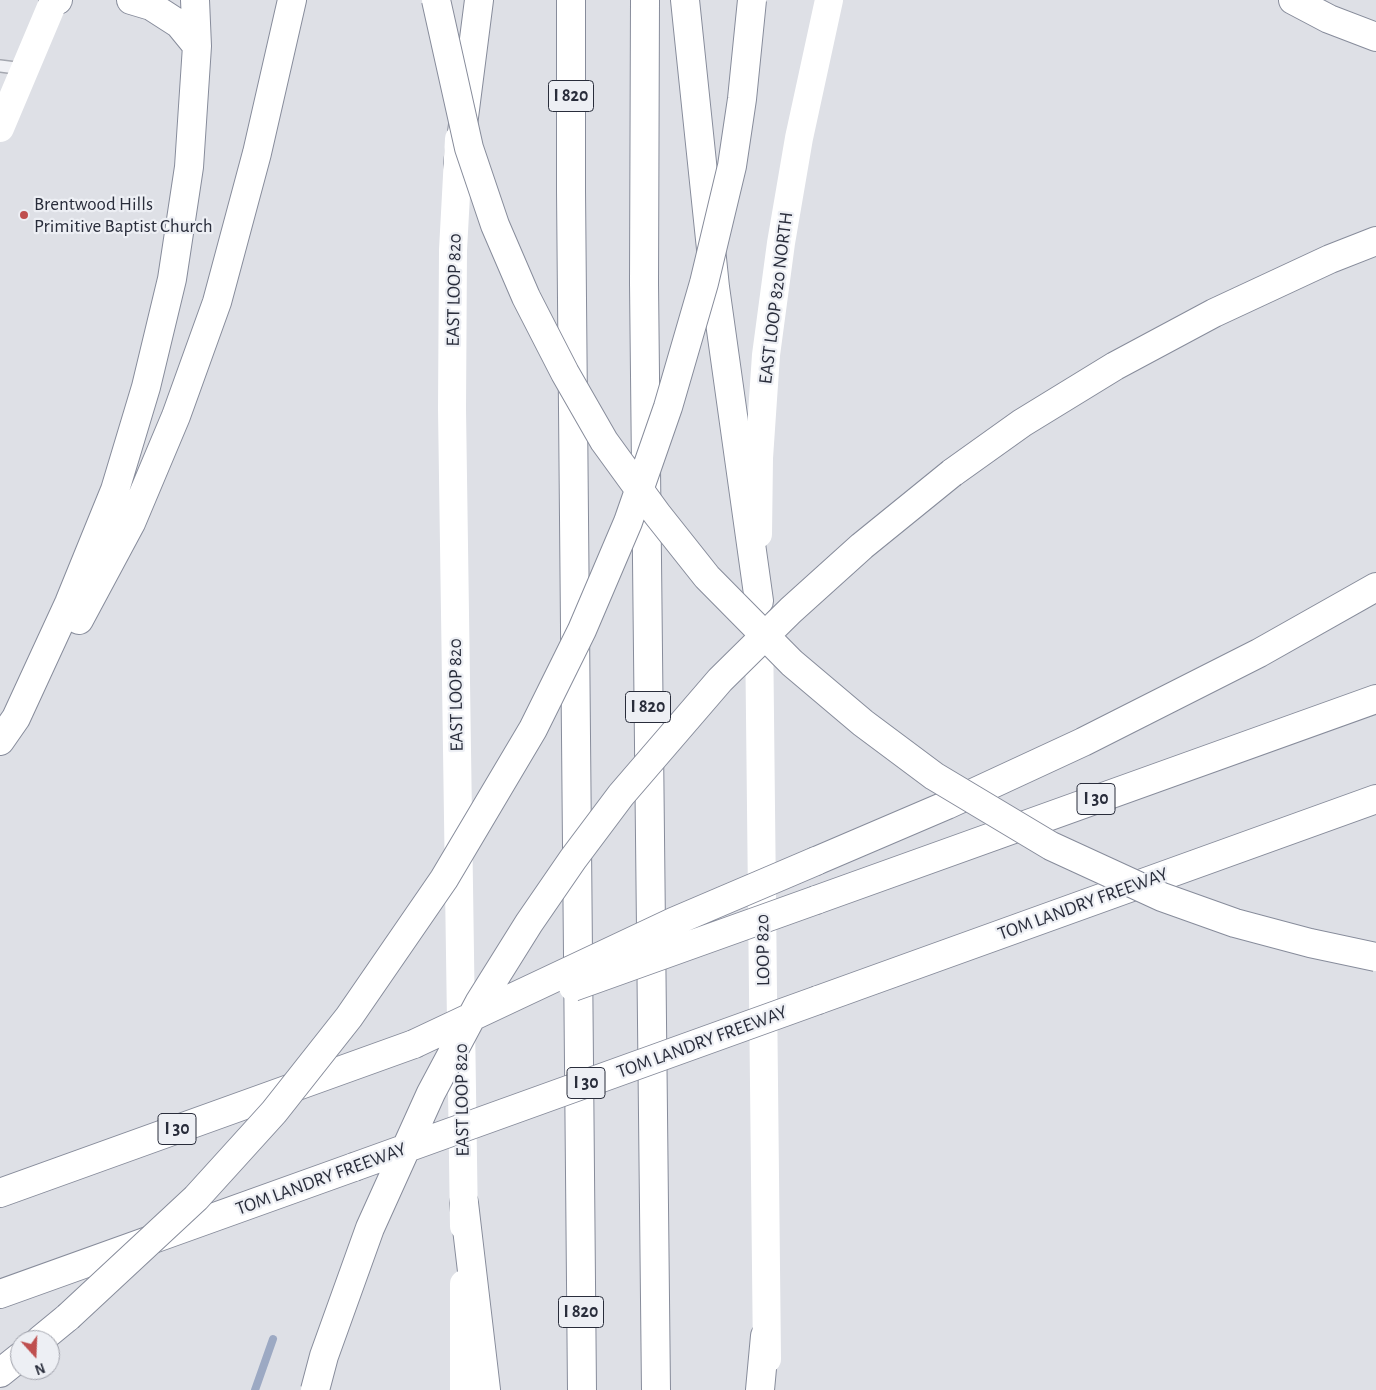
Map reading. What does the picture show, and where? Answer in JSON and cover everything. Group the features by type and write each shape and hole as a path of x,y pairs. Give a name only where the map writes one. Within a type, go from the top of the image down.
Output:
{"main road":[{"path":"0,128 13,68 55,0"},
{"path":"131,0 151,6 179,24 197,46"},
{"path":"16,718 69,603 115,490 146,387 172,279 190,167 197,46 195,0"},
{"path":"0,741 77,624 131,523 176,416 217,302 257,153 292,0"},
{"path":"436,0 469,148 495,224 526,297 565,373 604,440 657,514 706,577 792,663 863,723 934,776 1051,846 1162,897 1234,923 1310,943 1376,957"},
{"name":"EAST LOOP 820","path":"464,1390 464,1203 452,409 454,250 466,0"},
{"path":"458,164 479,0"},
{"name":"I 820","path":"571,0 571,191 582,1390"},
{"name":"I 820","path":"645,0 644,283 656,1390"},
{"path":"685,0 715,287 759,601"},
{"path":"52,1330 196,1198 274,1112 349,1017 444,879 533,730 582,630 628,522 671,397 704,283 732,166 742,99 752,0"},
{"name":"EAST LOOP 820 NORTH","path":"759,601 759,458 766,355 781,243 799,138 829,0"},
{"path":"1292,0 1329,19 1376,37"},
{"path":"315,1390 324,1356 370,1228 431,1093 479,1004 568,867 627,788 720,680 791,610 862,546 952,473 1030,418 1146,349 1214,313 1330,259 1376,241"},
{"path":"414,1044 682,918 947,805 1083,742 1259,653 1376,587"},
{"name":"LOOP 820","path":"759,601 767,1185 765,1336 769,1390"},
{"name":"I 30","path":"0,1193 354,1064 1376,699"},
{"name":"TOM LANDRY FREEWAY","path":"0,1294 1376,799"},
{"path":"464,1203 486,1390"},
{"path":"760,1390 765,1336"},
{"path":"0,1374 10,1366"}],"waterway":[{"path":"255,1390 273,1339"}],"place":[{"name":"Brentwood Hills Primitive Baptist Church","path":"24,215"}]}
